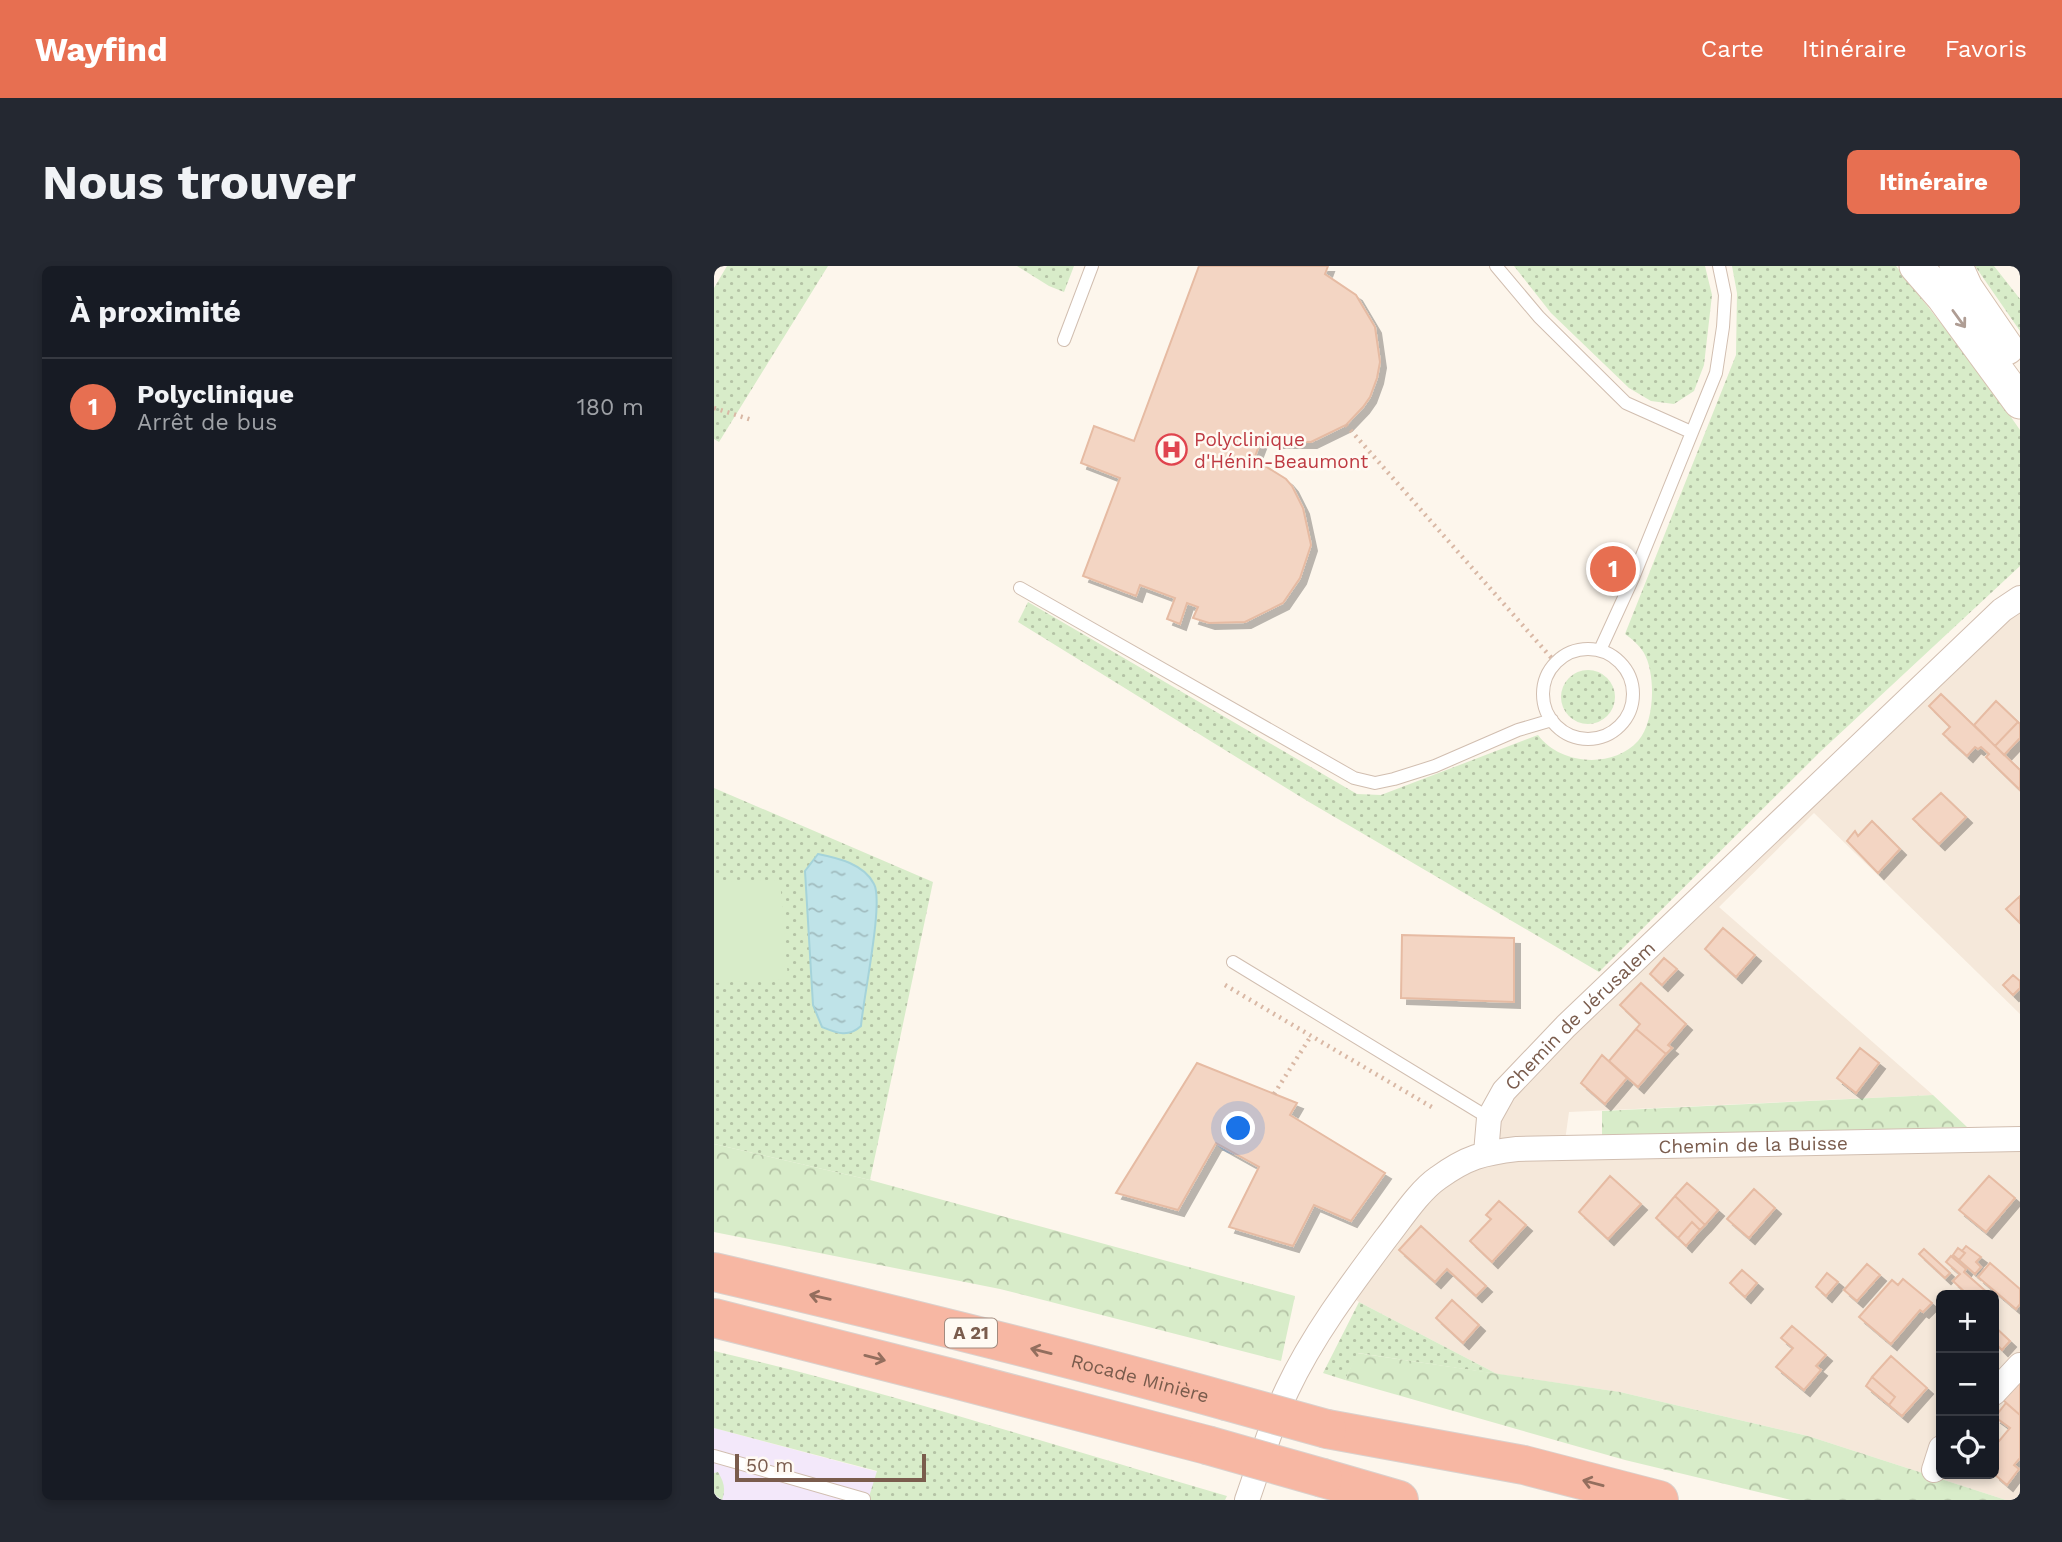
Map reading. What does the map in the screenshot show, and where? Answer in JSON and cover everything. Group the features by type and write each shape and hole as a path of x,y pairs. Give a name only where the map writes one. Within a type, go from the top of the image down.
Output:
{"highway":[{"name":"Rocade Minière","path":"714,1272 1082,1361 1327,1429 1564,1500"},
{"name":"A 21","path":"714,1318 951,1378 1314,1489 1399,1500"},
{"path":"1327,1429 1524,1465 1659,1500"}],"main road":[{"path":"1916,266 1943,297 2020,402"},
{"path":"1956,266 1966,288 2020,368"}],"street":[{"name":"Chemin de Jérusalem","path":"1486,1153 1489,1118 1504,1091 1566,1026 2002,610 2020,598"},
{"name":"Chemin de la Buisse","path":"1486,1153 1529,1149 2020,1139"},
{"path":"1247,1500 1286,1391 1309,1348 1346,1292 1406,1211 1435,1180 1464,1161 1486,1153"},
{"path":"1999,1388 2020,1365"}],"lane":[{"path":"1064,340 1092,266"},
{"path":"1496,266 1539,317 1626,403 1691,432"},
{"path":"1600,650 1633,578 1716,373 1725,295 1719,266"},
{"path":"1020,588 1354,778 1375,783 1394,779 1435,766 1518,730 1552,720"},
{"path":"1583,649 1600,650 1623,665 1634,692 1632,706 1626,719 1616,730 1603,737 1574,737 1552,720 1545,706 1547,676 1556,663 1568,654 1583,649"},
{"path":"1233,962 1489,1118"},
{"path":"714,1456 864,1499"}],"path":[{"path":"714,408 752,420"},
{"path":"1346,425 1556,663"},
{"path":"1274,1094 1311,1035"}],"shaded area":[{"path":"2020,598 2020,1014 1814,813 1719,907 1933,1095 1569,1112 1564,1148 2020,1139 2020,1500 2006,1500 1941,1479 1999,1479 1999,1290 1936,1290 1936,1477 1808,1436 1620,1392 1497,1374 1359,1302 1346,1292 1406,1211 1486,1153 1489,1118"},
{"path":"714,1428 878,1472 984,1500 714,1500"}],"green space":[{"path":"727,266 828,266 719,442 714,439 714,288"},
{"path":"1017,266 1074,266 1064,292"},
{"path":"1514,266 1705,266 1712,295 1704,365 1694,391 1674,404 1651,401 1629,388 1551,313"},
{"path":"1732,266 1896,266 1983,377 2020,430 2020,566 1820,752 1599,972 1309,802 1018,622 1028,602 1357,794 1381,795 1538,735 1559,753 1573,757 1587,760 1615,756 1627,750 1644,733 1652,698 1648,662 1636,643 1625,634 1736,355 1737,293"},
{"path":"1975,266 1994,266 2020,299 2020,331"},
{"path":"1593,670 1603,674 1611,682 1615,697 1611,712 1603,720 1583,724 1573,720 1565,712 1561,692 1565,682 1573,674"},
{"path":"714,788 933,882 870,1180 714,1144"},
{"path":"780,880 788,979 714,983 714,882"},
{"path":"1933,1095 1967,1127 1602,1136 1602,1111"},
{"path":"714,1144 870,1180 1295,1296 1281,1361 1000,1289 714,1232"},
{"path":"1359,1302 1497,1374 1358,1353 1345,1380 1323,1373"},
{"path":"714,1351 907,1401 1227,1496 1225,1500 868,1500 877,1471 714,1428"},
{"path":"1357,1353 1620,1392 1808,1436 2006,1500 1791,1500 1625,1460 1345,1380"},
{"path":"718,1472 724,1486 722,1500 714,1494 714,1473"}],"water":[{"path":"818,854 842,860 864,871 874,884 876,894 875,930 861,1026 847,1033 822,1027 813,1005 805,871"}],"building":[{"name":"Polyclinique d'Hénin-Beaumont","path":"1199,266 1328,266 1325,274 1356,295 1375,327 1380,362 1370,397 1346,425 1311,442 1277,442 1262,438 1254,459 1286,479 1292,486 1303,508 1311,545 1300,578 1283,603 1245,622 1209,623 1193,618 1198,607 1187,603 1180,624 1167,619 1175,598 1140,585 1136,596 1083,576 1120,478 1081,463 1094,426 1134,441"},
{"path":"1941,694 2020,770 2020,790 1986,757 1989,754 1981,747 1975,747 1967,756 1943,734 1950,727 1929,706"},
{"path":"1996,701 2018,722 1995,746 1974,725"},
{"path":"2018,722 2020,738 2004,755 1995,746"},
{"path":"1941,793 1966,817 1939,844 1913,819"},
{"path":"1872,821 1900,849 1878,873 1847,841 1855,831 1858,836"},
{"path":"2020,896 2020,923 2006,909"},
{"path":"1723,928 1755,955 1736,977 1705,949"},
{"path":"1402,935 1514,938 1514,1002 1401,998"},
{"path":"1664,958 1677,969 1662,985 1650,974"},
{"path":"2013,975 2020,981 2020,988 2013,995 2003,985"},
{"path":"1641,983 1686,1024 1668,1045 1672,1048 1666,1054 1636,1029 1640,1024 1620,1005"},
{"path":"1636,1029 1666,1054 1638,1087 1609,1061"},
{"path":"1860,1048 1879,1063 1856,1093 1837,1078"},
{"path":"1602,1055 1627,1078 1605,1104 1581,1083"},
{"path":"1197,1063 1297,1103 1290,1115 1385,1173 1351,1221 1314,1205 1293,1246 1229,1227 1259,1167 1216,1143 1178,1210 1116,1193"},
{"path":"1610,1176 1641,1204 1608,1239 1579,1212"},
{"path":"1989,1176 2015,1198 1986,1232 1959,1210"},
{"path":"1687,1183 1718,1210 1705,1225 1675,1196"},
{"path":"1754,1189 1775,1208 1749,1238 1727,1219"},
{"path":"1675,1196 1705,1225 1700,1230 1692,1222 1678,1238 1656,1218"},
{"path":"1499,1201 1526,1225 1492,1262 1470,1241 1491,1219 1486,1215"},
{"path":"1692,1222 1700,1230 1686,1246 1678,1238"},
{"path":"1421,1226 1486,1286 1476,1296 1447,1269 1435,1282 1399,1250"},
{"path":"1966,1246 1981,1257 1976,1262 1981,1267 1975,1274 1959,1260 1965,1253 1962,1251"},
{"path":"1958,1248 1965,1253 1959,1260 1953,1255"},
{"path":"1924,1249 1950,1273 1945,1278 1919,1254"},
{"path":"1951,1256 1984,1290 1963,1290 1953,1281 1960,1274 1946,1262"},
{"path":"1990,1263 2020,1289 2020,1304 2016,1309 1999,1295 1999,1290 1993,1290 1978,1277"},
{"path":"1867,1264 1880,1275 1857,1301 1844,1290"},
{"path":"1742,1270 1757,1283 1745,1297 1730,1283"},
{"path":"1827,1273 1838,1282 1826,1296 1816,1287"},
{"path":"1903,1279 1932,1303 1923,1312 1920,1310 1891,1344 1859,1317 1892,1280 1898,1285"},
{"path":"1452,1300 1479,1325 1463,1343 1436,1318"},
{"path":"1792,1326 1826,1355 1816,1366 1821,1370 1804,1390 1776,1367 1793,1348 1781,1338"},
{"path":"1999,1331 2010,1341 2002,1350 1999,1347"},
{"path":"1891,1356 1927,1388 1902,1416 1889,1405 1895,1397 1872,1377"},
{"path":"1872,1377 1895,1397 1889,1405 1866,1386"},
{"path":"2020,1382 2020,1415 2003,1400"},
{"path":"2006,1403 2020,1415 2020,1458 2014,1465 2019,1469 2007,1485 1999,1478 1999,1441 2010,1428 1999,1420 1999,1412"}],"place":[{"name":"Polyclinique d'Hénin-Beaumont","path":"1171,450"},
{"name":"Polyclinique","path":"1613,569"}]}
